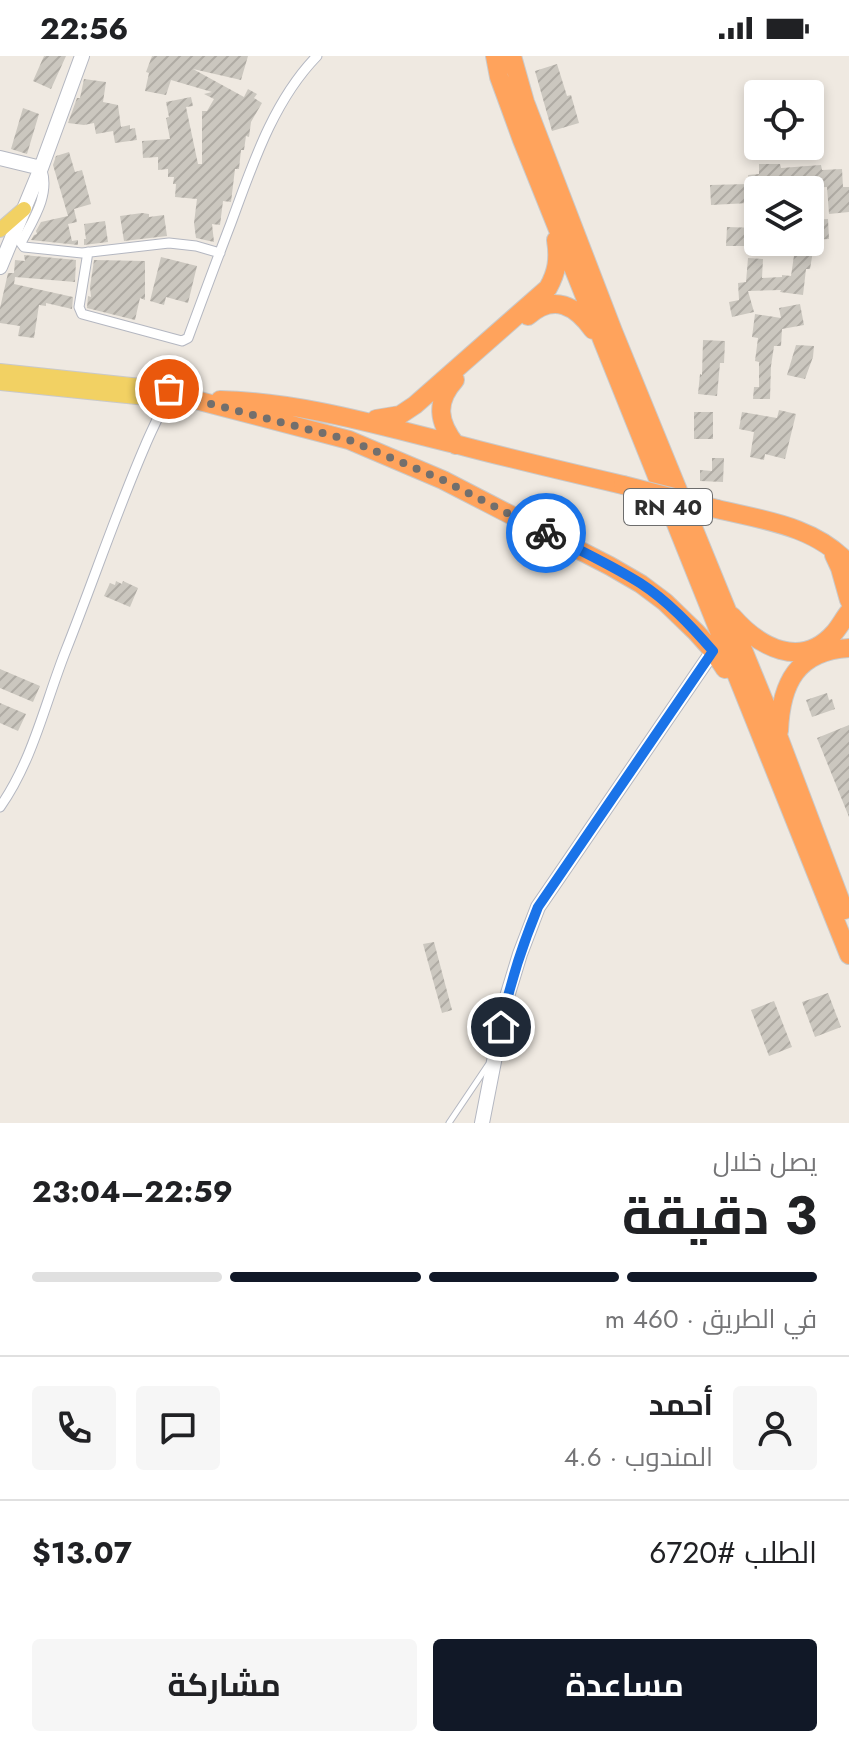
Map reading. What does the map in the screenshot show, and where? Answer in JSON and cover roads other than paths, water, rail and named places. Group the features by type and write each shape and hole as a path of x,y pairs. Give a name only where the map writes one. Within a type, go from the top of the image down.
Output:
{"highway":[{"name":"RN 40","path":"495,56 499,77 522,140 849,955"},
{"name":"RN 40","path":"512,56 525,102 613,331 779,738 849,924"},
{"path":"363,420 390,418 415,405 548,288 556,274 558,260 552,213"},
{"path":"456,445 447,434 441,412 447,388 536,309 559,304 574,309 606,349"},
{"name":"RN 40","path":"177,396 298,406 363,420 798,529 831,549"},
{"path":"177,396 349,440 443,480 610,566 665,602 696,632 713,651 751,714"},
{"path":"831,549 849,564"},
{"path":"831,549 849,600"},
{"path":"724,607 757,640 790,652 818,645 833,634 849,611"},
{"path":"849,611 849,629"},
{"path":"779,738 784,691 795,673 809,659 822,652 849,648"}],"main road":[{"path":"0,230 24,209"},
{"path":"0,371 177,396"},
{"path":"0,383 177,396"}],"street":[{"path":"0,267 82,56"},
{"path":"88,252 80,312 182,341 188,338 252,166 281,106 317,56"},
{"path":"0,158 41,168"},
{"path":"41,168 44,191 22,245 24,247 88,252 169,243 220,253"},
{"path":"0,807 14,787 34,741 64,654 145,445 177,396"},
{"path":"482,1123 506,1000 538,907 713,651"}],"lane":[{"path":"449,1123 496,1055"}]}
